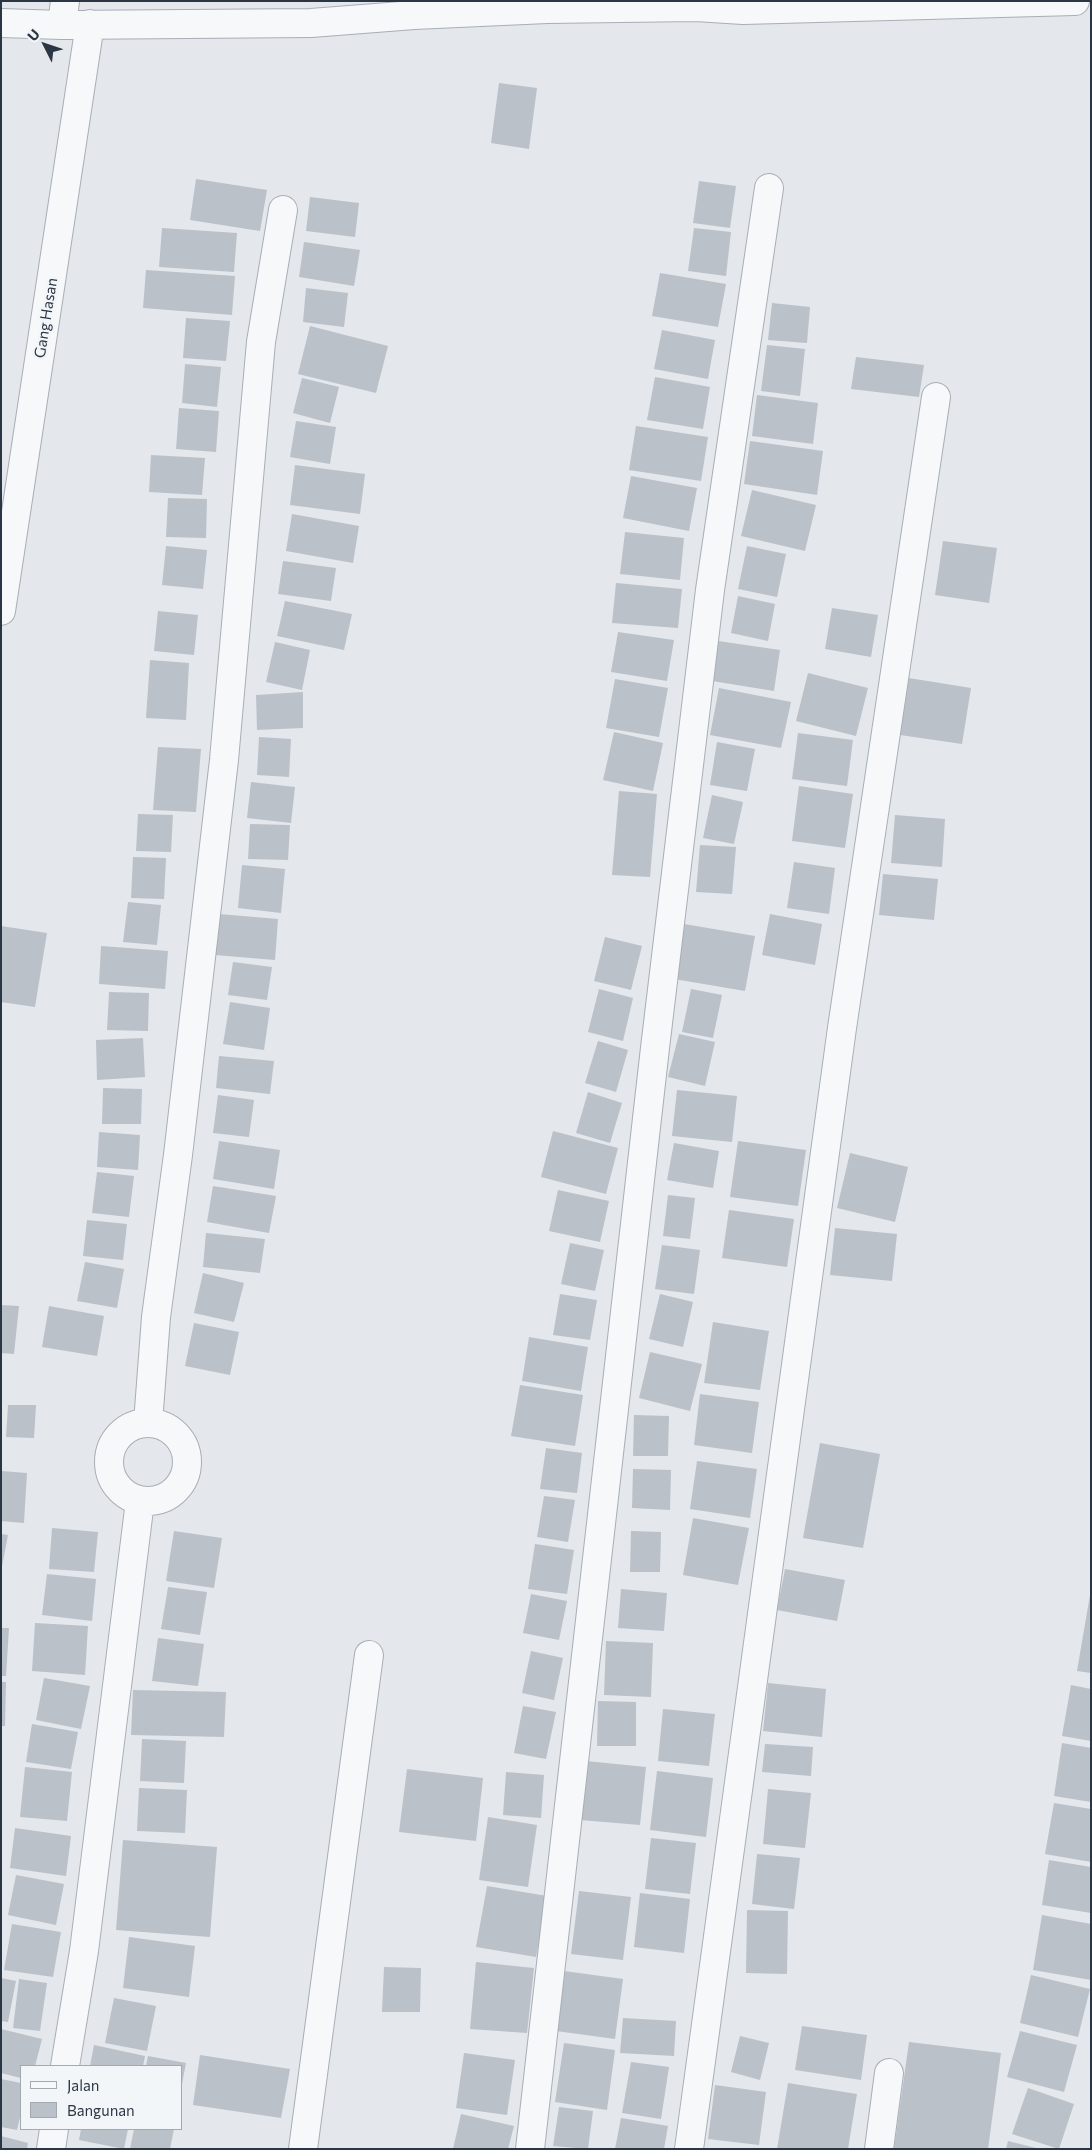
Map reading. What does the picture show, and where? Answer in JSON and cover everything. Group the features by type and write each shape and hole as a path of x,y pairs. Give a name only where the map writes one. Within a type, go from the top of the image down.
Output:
{"street":[{"path":"1,23 64,13 90,24 171,12 311,22 357,10 547,5 696,7 1075,1"},
{"name":"Gang Hasan","path":"1,611 90,24"},
{"path":"530,2149 656,1038 710,590 769,188"},
{"path":"148,1422 156,1317 179,1145 224,760 261,342 283,210"},
{"path":"689,2149 838,1056 936,397"},
{"path":"148,1422 166,1427 181,1439 187,1456 186,1475 175,1491 159,1500 140,1501 123,1492 112,1477 109,1458 115,1440 130,1427 148,1422"},
{"path":"65,2065 84,1951 140,1501"},
{"path":"303,2149 370,1655"},
{"path":"879,2149 890,2073"},
{"path":"51,2149 54,2130"}],"building":[{"path":"499,83 537,88 529,149 491,143"},
{"path":"196,179 267,190 260,231 190,220"},
{"path":"699,181 736,186 730,228 693,223"},
{"path":"310,197 359,203 355,237 306,231"},
{"path":"162,228 237,233 234,272 159,267"},
{"path":"694,228 731,232 726,276 688,271"},
{"path":"304,242 360,250 354,286 299,277"},
{"path":"146,270 235,276 232,315 143,308"},
{"path":"660,273 726,284 718,327 652,316"},
{"path":"306,288 348,293 344,327 303,322"},
{"path":"772,303 810,307 807,343 768,340"},
{"path":"186,318 230,321 226,361 183,358"},
{"path":"310,326 388,346 376,393 298,374"},
{"path":"662,330 715,340 708,379 654,369"},
{"path":"767,345 805,349 800,396 761,391"},
{"path":"856,357 924,365 919,397 851,389"},
{"path":"185,364 221,367 217,407 182,403"},
{"path":"655,377 710,387 703,429 647,420"},
{"path":"302,378 339,387 330,423 293,413"},
{"path":"757,395 818,403 813,444 752,436"},
{"path":"179,408 219,411 216,452 176,449"},
{"path":"296,421 336,427 330,464 290,457"},
{"path":"636,426 708,437 701,481 629,470"},
{"path":"750,441 823,451 817,495 744,484"},
{"path":"151,455 205,458 202,495 149,492"},
{"path":"295,465 365,474 360,514 290,505"},
{"path":"631,476 697,488 689,531 623,518"},
{"path":"752,490 816,505 805,551 741,536"},
{"path":"168,498 207,499 206,538 166,537"},
{"path":"292,514 359,526 353,563 286,551"},
{"path":"625,532 684,538 680,580 620,574"},
{"path":"943,541 997,548 989,603 935,595"},
{"path":"166,546 207,550 203,589 162,585"},
{"path":"747,546 786,554 777,597 738,589"},
{"path":"283,561 336,568 331,601 278,594"},
{"path":"616,583 682,589 678,628 612,623"},
{"path":"738,596 775,604 768,641 731,633"},
{"path":"285,601 352,614 344,650 277,636"},
{"path":"832,608 878,615 871,657 825,649"},
{"path":"158,611 198,615 194,655 154,651"},
{"path":"618,632 674,640 667,681 611,672"},
{"path":"718,641 780,650 774,691 712,681"},
{"path":"275,642 310,650 302,690 266,682"},
{"path":"150,660 189,663 186,720 146,718"},
{"path":"808,673 868,688 856,736 796,721"},
{"path":"909,678 971,688 962,744 900,735"},
{"path":"615,679 668,688 659,737 606,728"},
{"path":"719,688 791,702 781,748 710,735"},
{"path":"303,692 303,728 257,730 256,695"},
{"path":"614,732 663,743 653,791 603,780"},
{"path":"798,733 853,740 847,786 792,779"},
{"path":"259,737 291,739 289,777 257,775"},
{"path":"717,742 755,749 747,791 710,785"},
{"path":"158,747 201,749 196,812 153,810"},
{"path":"251,782 295,787 291,823 247,818"},
{"path":"799,786 853,794 845,848 792,841"},
{"path":"619,791 657,794 650,877 612,875"},
{"path":"712,795 743,802 734,844 703,838"},
{"path":"138,814 173,815 171,852 136,851"},
{"path":"895,815 945,819 942,867 891,863"},
{"path":"250,824 290,825 288,860 248,859"},
{"path":"700,845 736,847 732,894 696,892"},
{"path":"133,857 166,858 164,899 131,898"},
{"path":"794,862 835,868 829,914 787,908"},
{"path":"242,865 285,869 281,913 238,908"},
{"path":"883,874 938,879 934,920 879,915"},
{"path":"128,902 161,905 157,945 123,942"},
{"path":"219,914 278,919 275,960 215,955"},
{"path":"770,914 822,924 815,965 762,955"},
{"path":"684,924 755,936 745,991 674,979"},
{"path":"1,926 47,933 35,1007 1,1002"},
{"path":"605,937 642,946 631,990 594,981"},
{"path":"101,946 168,951 165,989 99,984"},
{"path":"233,962 272,967 267,1000 228,995"},
{"path":"599,989 633,998 623,1041 588,1032"},
{"path":"691,989 722,995 713,1038 682,1032"},
{"path":"109,992 149,993 148,1031 107,1030"},
{"path":"230,1002 270,1008 264,1050 223,1044"},
{"path":"679,1034 715,1042 705,1086 668,1077"},
{"path":"143,1038 145,1077 97,1080 96,1040"},
{"path":"598,1041 628,1050 616,1092 585,1083"},
{"path":"219,1056 274,1061 270,1094 216,1088"},
{"path":"103,1088 142,1089 141,1124 102,1124"},
{"path":"677,1090 737,1096 732,1142 672,1136"},
{"path":"588,1092 622,1103 610,1143 576,1133"},
{"path":"218,1095 254,1100 249,1137 213,1133"},
{"path":"553,1131 618,1148 606,1194 541,1177"},
{"path":"99,1132 140,1135 138,1170 97,1167"},
{"path":"219,1141 280,1150 274,1189 213,1179"},
{"path":"738,1141 806,1150 798,1206 730,1197"},
{"path":"674,1143 719,1151 713,1188 667,1180"},
{"path":"850,1153 908,1167 895,1222 837,1208"},
{"path":"97,1172 134,1176 129,1217 92,1213"},
{"path":"213,1186 276,1196 269,1233 207,1222"},
{"path":"558,1190 609,1201 600,1242 549,1231"},
{"path":"668,1195 695,1198 690,1239 663,1236"},
{"path":"729,1210 794,1219 787,1267 722,1258"},
{"path":"87,1220 127,1224 123,1260 83,1256"},
{"path":"835,1228 897,1234 892,1281 830,1275"},
{"path":"206,1233 265,1239 260,1273 203,1267"},
{"path":"570,1243 604,1250 595,1291 561,1284"},
{"path":"662,1245 700,1250 694,1294 655,1289"},
{"path":"85,1262 124,1269 117,1308 77,1301"},
{"path":"203,1273 244,1283 234,1322 194,1313"},
{"path":"560,1294 597,1300 590,1340 553,1335"},
{"path":"660,1294 693,1302 683,1347 649,1339"},
{"path":"1,1305 19,1306 14,1354 1,1353"},
{"path":"49,1306 104,1316 97,1356 42,1347"},
{"path":"713,1322 769,1331 760,1390 704,1383"},
{"path":"194,1323 239,1332 230,1375 185,1366"},
{"path":"529,1337 588,1347 581,1391 522,1381"},
{"path":"650,1352 702,1364 690,1411 639,1398"},
{"path":"520,1385 583,1395 575,1446 511,1436"},
{"path":"700,1394 759,1402 752,1453 694,1445"},
{"path":"8,1405 36,1405 34,1438 6,1437"},
{"path":"634,1415 669,1416 668,1456 633,1456"},
{"path":"820,1443 880,1454 863,1548 803,1538"},
{"path":"546,1448 582,1453 577,1493 540,1489"},
{"path":"697,1461 757,1469 750,1518 690,1509"},
{"path":"633,1469 671,1470 670,1510 632,1508"},
{"path":"1,1471 27,1473 24,1523 1,1521"},
{"path":"544,1496 575,1500 568,1542 537,1537"},
{"path":"693,1518 749,1528 738,1585 683,1575"},
{"path":"52,1528 98,1532 94,1572 49,1569"},
{"path":"174,1531 222,1538 214,1588 166,1581"},
{"path":"631,1531 661,1532 660,1572 630,1572"},
{"path":"1,1534 8,1535 2,1566 1,1566"},
{"path":"535,1544 574,1550 567,1594 528,1589"},
{"path":"785,1569 845,1580 837,1621 777,1610"},
{"path":"47,1574 96,1579 92,1621 42,1615"},
{"path":"168,1587 207,1592 200,1635 161,1629"},
{"path":"621,1589 667,1593 664,1631 618,1628"},
{"path":"531,1594 567,1601 559,1640 523,1633"},
{"path":"1091,1595 1091,1673 1077,1671"},
{"path":"35,1623 88,1626 85,1675 32,1671"},
{"path":"1,1628 9,1628 6,1676 1,1676"},
{"path":"158,1638 204,1644 198,1686 152,1681"},
{"path":"606,1641 653,1643 651,1697 604,1695"},
{"path":"531,1651 563,1658 554,1700 522,1693"},
{"path":"44,1678 90,1686 81,1729 36,1720"},
{"path":"1,1682 6,1682 5,1726 1,1726"},
{"path":"768,1683 826,1689 822,1737 763,1731"},
{"path":"1071,1685 1091,1689 1091,1741 1062,1736"},
{"path":"133,1690 226,1692 224,1737 131,1735"},
{"path":"598,1701 636,1702 636,1746 597,1746"},
{"path":"523,1706 556,1712 546,1759 514,1753"},
{"path":"663,1709 715,1714 709,1766 658,1761"},
{"path":"32,1724 78,1732 71,1769 26,1762"},
{"path":"142,1739 186,1741 184,1783 140,1781"},
{"path":"1062,1743 1091,1748 1091,1802 1054,1796"},
{"path":"765,1744 813,1747 811,1776 762,1772"},
{"path":"586,1761 646,1767 640,1825 580,1820"},
{"path":"25,1767 72,1772 67,1821 20,1817"},
{"path":"407,1769 483,1778 476,1841 399,1832"},
{"path":"657,1771 713,1778 706,1837 650,1830"},
{"path":"506,1772 544,1775 541,1818 503,1815"},
{"path":"139,1788 187,1790 185,1833 137,1831"},
{"path":"768,1789 811,1793 805,1848 763,1844"},
{"path":"1054,1803 1091,1809 1091,1862 1045,1854"},
{"path":"488,1817 537,1825 528,1887 479,1880"},
{"path":"15,1828 71,1836 66,1876 10,1868"},
{"path":"651,1838 696,1843 690,1894 645,1889"},
{"path":"123,1840 217,1847 210,1937 116,1930"},
{"path":"757,1854 800,1858 794,1909 752,1904"},
{"path":"1049,1860 1091,1867 1091,1913 1042,1905"},
{"path":"16,1875 64,1884 56,1925 8,1915"},
{"path":"487,1886 547,1896 536,1957 476,1947"},
{"path":"579,1891 631,1897 623,1960 571,1954"},
{"path":"640,1893 690,1899 684,1953 634,1947"},
{"path":"747,1910 788,1911 787,1974 746,1973"},
{"path":"1042,1915 1091,1924 1091,1980 1033,1970"},
{"path":"12,1924 61,1932 53,1977 4,1970"},
{"path":"129,1937 195,1946 189,1997 123,1988"},
{"path":"476,1962 534,1968 527,2033 470,2029"},
{"path":"384,1967 421,1968 420,2012 382,2012"},
{"path":"564,1971 623,1979 615,2039 556,2031"},
{"path":"1031,1975 1090,1989 1078,2037 1020,2023"},
{"path":"1,1978 16,1981 8,2022 1,2021"},
{"path":"19,1979 47,1983 40,2031 13,2028"},
{"path":"114,1998 156,2006 147,2051 105,2043"},
{"path":"623,2018 676,2021 674,2056 620,2053"},
{"path":"802,2026 867,2035 861,2080 795,2070"},
{"path":"1,2029 42,2039 35,2065 20,2065 20,2078 1,2073"},
{"path":"1020,2031 1077,2045 1064,2092 1007,2077"},
{"path":"740,2036 769,2043 760,2080 731,2072"},
{"path":"909,2042 1001,2053 988,2149 894,2149"},
{"path":"564,2043 615,2050 607,2110 555,2102"},
{"path":"94,2045 145,2056 143,2065 90,2065"},
{"path":"464,2053 515,2060 507,2115 456,2108"},
{"path":"200,2055 290,2069 281,2118 193,2105"},
{"path":"148,2056 186,2063 182,2084 182,2065 146,2065"},
{"path":"631,2062 669,2067 661,2119 622,2113"},
{"path":"1,2079 20,2083 20,2117 17,2130 1,2127"},
{"path":"788,2083 857,2094 848,2149 777,2149"},
{"path":"715,2085 766,2092 759,2145 708,2139"},
{"path":"1028,2088 1074,2104 1059,2149 1012,2134"},
{"path":"559,2107 593,2111 588,2149 553,2146"},
{"path":"461,2114 514,2126 508,2149 453,2149"},
{"path":"621,2118 668,2126 664,2149 615,2149"},
{"path":"81,2130 128,2130 124,2149 79,2140"},
{"path":"134,2130 174,2130 170,2149 130,2149"},
{"path":"1,2136 28,2143 27,2149 1,2149"},
{"path":"1008,2141 1036,2148 1036,2149 1006,2149"}]}
